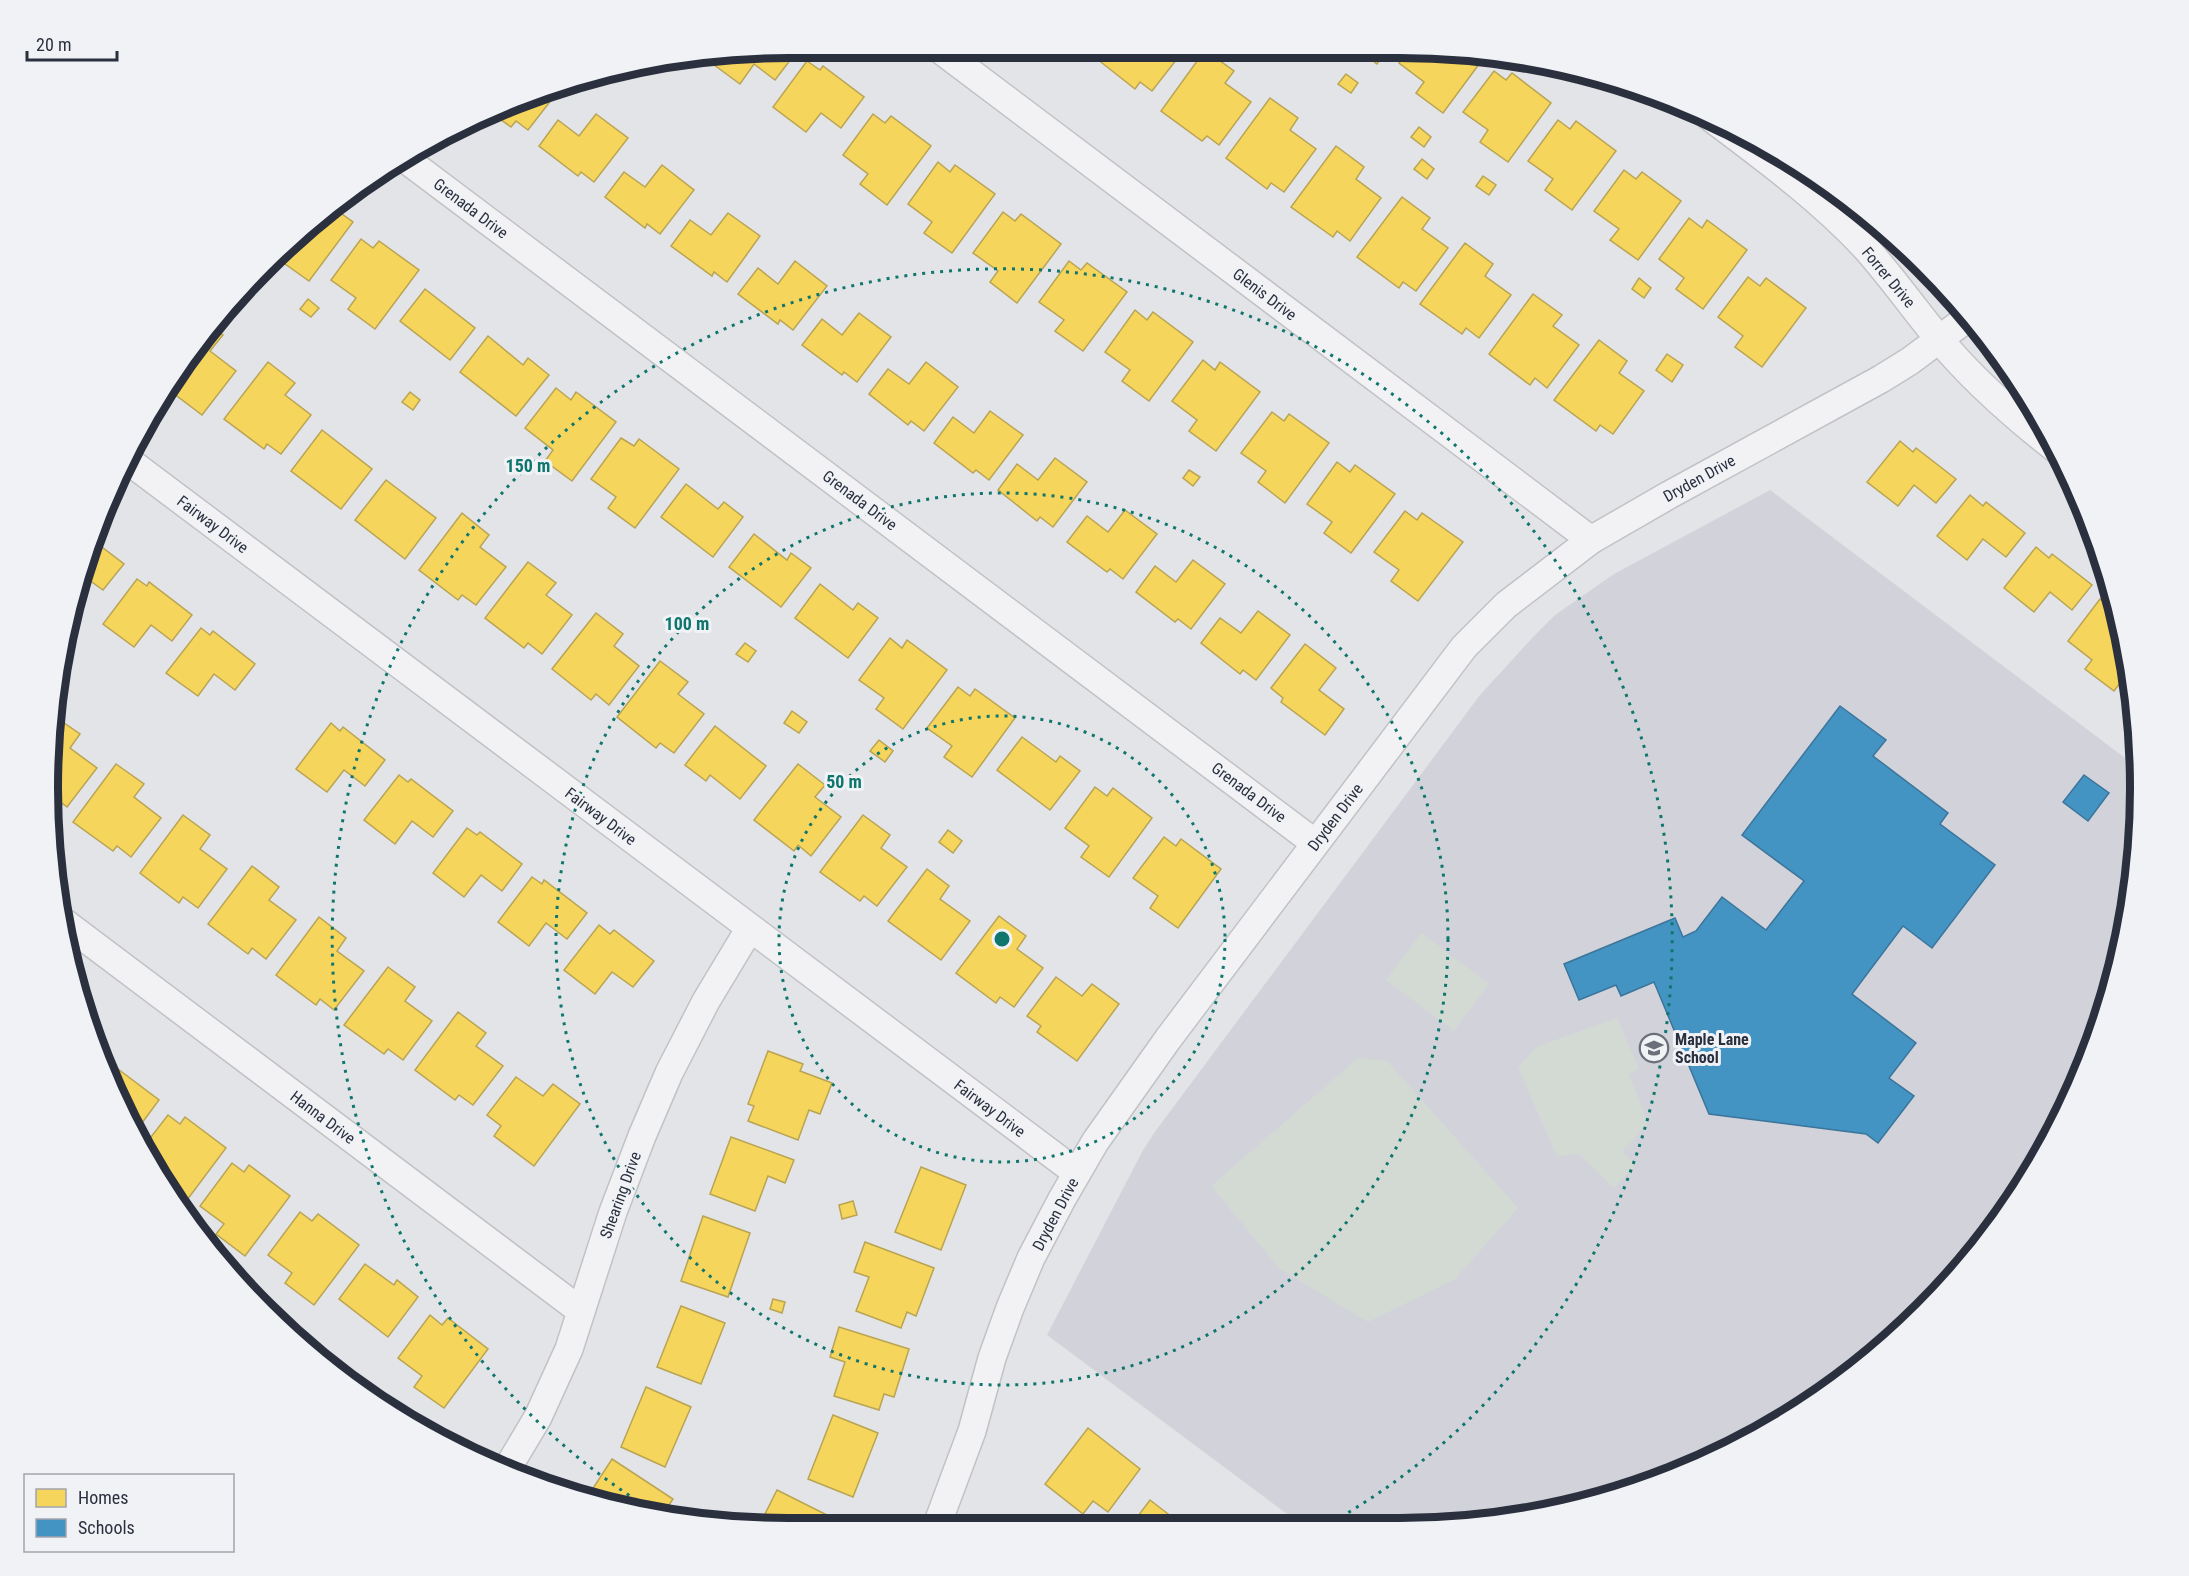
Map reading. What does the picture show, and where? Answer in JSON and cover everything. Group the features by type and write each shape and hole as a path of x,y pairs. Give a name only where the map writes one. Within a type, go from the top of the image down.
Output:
{"street":[{"name":"Glenis Drive","path":"951,58 1591,540"},
{"name":"Forrer Drive","path":"1751,148 1837,218 1886,272 1940,340 2019,419 2040,436"},
{"name":"Grenada Drive","path":"411,163 1315,843"},
{"name":"Dryden Drive","path":"940,1518 972,1431 992,1358 1010,1308 1031,1258 1095,1142 1315,843 1444,672 1477,633 1521,593 1591,540 1881,379 1962,323"},
{"name":"Fairway Drive","path":"134,465 1077,1173"},
{"name":"Shearing Drive","path":"511,1463 555,1383 569,1348 613,1212 665,1083 706,1001 750,928"},
{"name":"Hanna Drive","path":"73,929 581,1311"}],"shaded area":[{"name":"Maple Lane School","path":"1770,490 2129,761 2129,836 2124,883 2106,977 2092,1022 2075,1067 2033,1153 1980,1232 1917,1304 1882,1336 1845,1367 1766,1420 1680,1462 1635,1479 1590,1493 1543,1503 1449,1516 1292,1518 1047,1335 1154,1133 1480,695 1555,615 1614,574"},
{"path":"1421,933 1489,984 1454,1031 1386,980"},
{"path":"1617,1018 1639,1069 1629,1074 1648,1123 1622,1152 1636,1164 1614,1188 1579,1154 1557,1156 1518,1068 1536,1047"},
{"path":"1358,1058 1387,1061 1518,1208 1455,1279 1368,1322 1280,1269 1211,1186"}],"building: Homes":[{"path":"792,58 775,80 754,64 740,84 711,63"},
{"path":"1178,58 1152,91 1140,82 1135,89 1097,59"},
{"path":"1199,58 1216,58 1234,71 1225,83 1251,102 1219,145 1207,136 1202,141 1161,111"},
{"path":"1369,58 1381,58 1377,64"},
{"path":"1403,58 1480,63 1443,113 1416,93 1424,82 1399,63"},
{"path":"807,61 820,70 823,66 864,97 841,128 821,113 806,132 773,107"},
{"path":"1494,71 1506,80 1512,73 1551,103 1508,162 1480,142 1488,130 1463,112"},
{"path":"1346,74 1358,83 1351,93 1338,84"},
{"path":"553,97 528,130 516,121 511,127 499,118"},
{"path":"1270,98 1298,118 1290,130 1316,149 1284,192 1271,183 1267,189 1226,158"},
{"path":"596,114 628,138 594,182 581,172 578,176 539,146 558,120 579,136"},
{"path":"873,114 885,123 891,116 931,146 887,205 860,184 868,174 843,155"},
{"path":"1558,120 1570,129 1576,121 1616,151 1572,210 1545,190 1553,179 1528,161"},
{"path":"1419,127 1431,137 1424,147 1411,137"},
{"path":"1336,146 1364,167 1356,179 1381,198 1350,241 1337,231 1333,237 1291,207"},
{"path":"1422,159 1434,169 1427,179 1414,169"},
{"path":"938,162 950,172 955,165 995,194 952,253 924,233 932,222 908,204"},
{"path":"662,165 694,190 660,234 647,224 645,228 605,197 624,172 645,187"},
{"path":"1624,170 1636,179 1642,172 1681,201 1638,260 1610,240 1619,229 1594,211"},
{"path":"1483,176 1496,185 1489,195 1476,186"},
{"path":"1402,197 1430,218 1422,229 1448,248 1416,291 1403,282 1399,288 1357,257"},
{"path":"340,212 353,222 309,281 283,262"},
{"path":"1003,212 1015,221 1021,214 1061,244 1017,303 990,282 998,271 973,253"},
{"path":"728,213 760,236 727,282 714,272 712,276 671,246 690,220 711,235"},
{"path":"1689,218 1702,228 1707,220 1747,250 1703,309 1676,289 1684,278 1659,259"},
{"path":"361,239 373,248 379,241 419,270 375,329 348,309 356,298 331,280"},
{"path":"1465,243 1493,264 1485,276 1511,295 1479,338 1466,328 1462,334 1420,304"},
{"path":"795,261 827,286 793,330 780,320 778,324 738,294 758,268 778,284"},
{"path":"1069,261 1081,270 1087,263 1127,292 1083,351 1055,331 1064,320 1039,302"},
{"path":"1748,277 1760,286 1766,278 1806,308 1762,367 1735,347 1743,336 1718,317"},
{"path":"1639,278 1651,288 1644,298 1632,289"},
{"path":"425,289 475,328 450,360 400,321"},
{"path":"1533,294 1562,315 1553,326 1579,345 1547,388 1535,378 1530,385 1489,354"},
{"path":"308,299 319,308 311,317 300,309"},
{"path":"1135,310 1147,320 1153,312 1193,342 1149,401 1122,381 1130,370 1105,352"},
{"path":"859,313 891,337 857,382 844,372 842,375 802,345 822,319 842,335"},
{"path":"219,332 223,335 210,351 236,371 202,415 174,394"},
{"path":"488,336 523,365 528,358 549,375 516,416 460,372"},
{"path":"1599,340 1627,361 1619,373 1644,391 1613,434 1600,425 1596,431 1554,400"},
{"path":"1667,354 1683,365 1672,382 1656,370"},
{"path":"1203,360 1215,370 1220,362 1260,392 1216,451 1189,431 1197,420 1172,401"},
{"path":"268,362 295,383 285,395 311,415 281,454 267,444 264,449 224,419"},
{"path":"926,362 958,387 924,431 911,421 908,425 869,394 888,369 909,384"},
{"path":"556,388 571,400 576,392 616,422 572,481 545,461 553,450 525,428"},
{"path":"410,392 420,400 413,410 402,402"},
{"path":"990,411 1023,435 989,480 976,470 973,473 934,443 953,417 974,433"},
{"path":"1272,412 1284,421 1289,414 1329,443 1285,503 1258,482 1266,471 1241,453"},
{"path":"322,430 372,469 341,509 291,471"},
{"path":"621,438 634,446 639,439 679,469 635,528 608,508 616,497 591,479"},
{"path":"1900,441 1913,452 1916,448 1956,479 1936,503 1914,485 1898,506 1867,482"},
{"path":"1055,458 1087,482 1053,527 1040,517 1037,521 998,490 1017,464 1038,480"},
{"path":"1337,462 1350,472 1355,465 1395,494 1351,553 1324,533 1332,522 1307,504"},
{"path":"1189,470 1200,477 1193,486 1183,478"},
{"path":"386,480 436,518 405,559 355,520"},
{"path":"686,484 718,509 724,502 743,517 713,557 661,517"},
{"path":"1970,495 1983,506 1986,502 2025,533 2006,557 1983,539 1967,560 1937,536"},
{"path":"1125,510 1157,534 1123,579 1110,569 1107,572 1067,542 1087,516 1108,532"},
{"path":"1405,511 1417,520 1422,513 1463,542 1418,601 1391,581 1399,570 1374,552"},
{"path":"462,513 489,535 480,547 506,567 476,605 462,595 458,600 419,570"},
{"path":"754,534 787,560 791,553 811,568 781,607 729,567"},
{"path":"100,546 124,564 103,590 89,580"},
{"path":"2036,547 2049,558 2052,554 2092,585 2072,610 2050,592 2034,612 2004,588"},
{"path":"1193,560 1225,584 1191,629 1178,619 1175,622 1136,592 1155,566 1176,582"},
{"path":"528,562 556,583 546,595 572,615 542,654 528,643 524,648 485,618"},
{"path":"137,579 147,586 149,582 192,615 172,641 151,625 134,647 103,624"},
{"path":"820,584 853,610 858,603 878,618 848,658 795,618"},
{"path":"2100,599 2107,603 2122,681 2114,691 2085,669 2092,660 2068,641"},
{"path":"1258,611 1290,635 1256,680 1243,670 1240,674 1201,643 1220,618 1241,633"},
{"path":"596,613 623,634 614,646 639,666 609,705 596,694 591,700 552,669"},
{"path":"201,628 210,635 213,631 255,664 235,690 214,674 198,696 166,673"},
{"path":"890,638 902,648 907,640 947,670 903,729 876,709 884,698 859,680"},
{"path":"745,643 756,651 748,662 736,654"},
{"path":"1305,644 1336,668 1319,690 1344,709 1325,735 1281,702 1283,698 1271,688"},
{"path":"660,661 688,682 678,694 704,714 674,753 660,743 656,748 617,717"},
{"path":"958,687 970,696 975,689 1015,718 972,777 944,757 952,746 927,728"},
{"path":"792,711 807,722 799,733 784,723"},
{"path":"62,722 80,734 70,748 97,768 67,807 59,800"},
{"path":"331,723 340,731 343,727 385,760 365,786 344,770 327,792 296,769"},
{"path":"715,726 766,766 740,799 710,775 706,781 685,765"},
{"path":"1022,737 1056,762 1060,756 1080,771 1050,810 997,770"},
{"path":"879,740 893,751 885,762 870,751"},
{"path":"116,764 144,784 134,797 161,818 131,857 117,846 113,851 73,822"},
{"path":"798,764 825,785 815,797 841,817 811,856 798,845 794,851 754,820"},
{"path":"399,775 408,782 411,779 453,811 433,837 412,821 395,844 364,820"},
{"path":"1095,787 1107,796 1113,788 1152,818 1109,877 1081,857 1089,846 1065,828"},
{"path":"183,815 210,835 200,849 227,869 198,908 183,897 179,903 140,873"},
{"path":"863,815 890,835 881,848 907,867 877,906 864,896 860,901 820,872"},
{"path":"467,828 477,835 480,832 522,864 502,891 481,875 464,897 433,873"},
{"path":"948,830 962,841 953,853 939,842"},
{"path":"1164,837 1176,846 1181,839 1221,869 1178,928 1150,908 1158,896 1133,878"},
{"path":"252,866 279,887 269,900 296,920 266,959 252,948 248,954 208,924"},
{"path":"927,869 949,886 940,899 970,921 941,960 888,921"},
{"path":"532,877 542,884 544,880 587,913 567,939 546,923 529,946 498,922"},
{"path":"999,916 1026,936 1017,949 1043,968 1014,1007 1000,997 996,1003 956,973"},
{"path":"319,917 346,938 337,951 364,971 334,1010 320,999 316,1005 276,975"},
{"path":"599,925 610,934 614,930 654,961 633,987 612,972 595,994 564,970"},
{"path":"388,967 415,987 405,1001 432,1021 403,1060 388,1049 384,1054 344,1025"},
{"path":"1056,977 1082,996 1092,984 1119,1004 1077,1061 1037,1032 1041,1026 1027,1016"},
{"path":"458,1012 486,1033 476,1046 503,1066 473,1105 459,1095 455,1100 415,1070"},
{"path":"768,1051 803,1064 800,1071 832,1083 820,1114 809,1110 798,1140 748,1121 754,1106 748,1104"},
{"path":"118,1069 159,1100 141,1124 134,1111 116,1072"},
{"path":"516,1077 543,1096 553,1084 580,1104 534,1166 494,1136 501,1126 487,1115"},
{"path":"168,1115 180,1124 185,1117 226,1148 187,1201 149,1140"},
{"path":"731,1137 794,1160 785,1183 768,1176 755,1211 710,1194"},
{"path":"232,1163 244,1172 249,1165 290,1196 245,1256 216,1234 224,1224 200,1206"},
{"path":"921,1167 966,1185 941,1250 895,1232"},
{"path":"853,1201 857,1215 842,1219 839,1205"},
{"path":"300,1212 312,1221 318,1214 359,1245 314,1305 285,1283 292,1273 268,1255"},
{"path":"703,1216 750,1233 728,1297 681,1281"},
{"path":"865,1242 934,1268 916,1316 907,1312 901,1328 856,1311 869,1277 854,1272"},
{"path":"365,1264 394,1285 397,1280 418,1297 388,1337 339,1299"},
{"path":"773,1299 785,1302 782,1313 770,1309"},
{"path":"681,1306 725,1323 701,1384 657,1367"},
{"path":"430,1315 442,1325 448,1318 488,1349 444,1408 414,1387 422,1376 398,1358"},
{"path":"839,1327 909,1349 894,1397 884,1394 879,1410 834,1396 845,1362 830,1357"},
{"path":"646,1387 691,1407 665,1467 621,1447"},
{"path":"833,1415 878,1433 853,1497 808,1479"},
{"path":"1088,1428 1140,1469 1108,1512 1093,1501 1083,1514 1045,1484"},
{"path":"612,1459 673,1499 668,1507 591,1491"},
{"path":"777,1490 833,1518 788,1518 764,1517"},
{"path":"1150,1500 1173,1518 1136,1518"}],"building: Schools":[{"path":"1840,706 1886,740 1873,756 1948,813 1940,824 1995,865 1932,948 1903,926 1852,994 1916,1043 1889,1078 1914,1096 1878,1143 1866,1134 1709,1114 1654,982 1621,996 1616,985 1579,1000 1564,964 1675,918 1683,937 1696,931 1722,897 1766,930 1804,881 1742,835"},
{"path":"2084,775 2109,793 2088,821 2063,802"}],"place":[{"name":"Maple Lane School","path":"1654,1048"}]}
